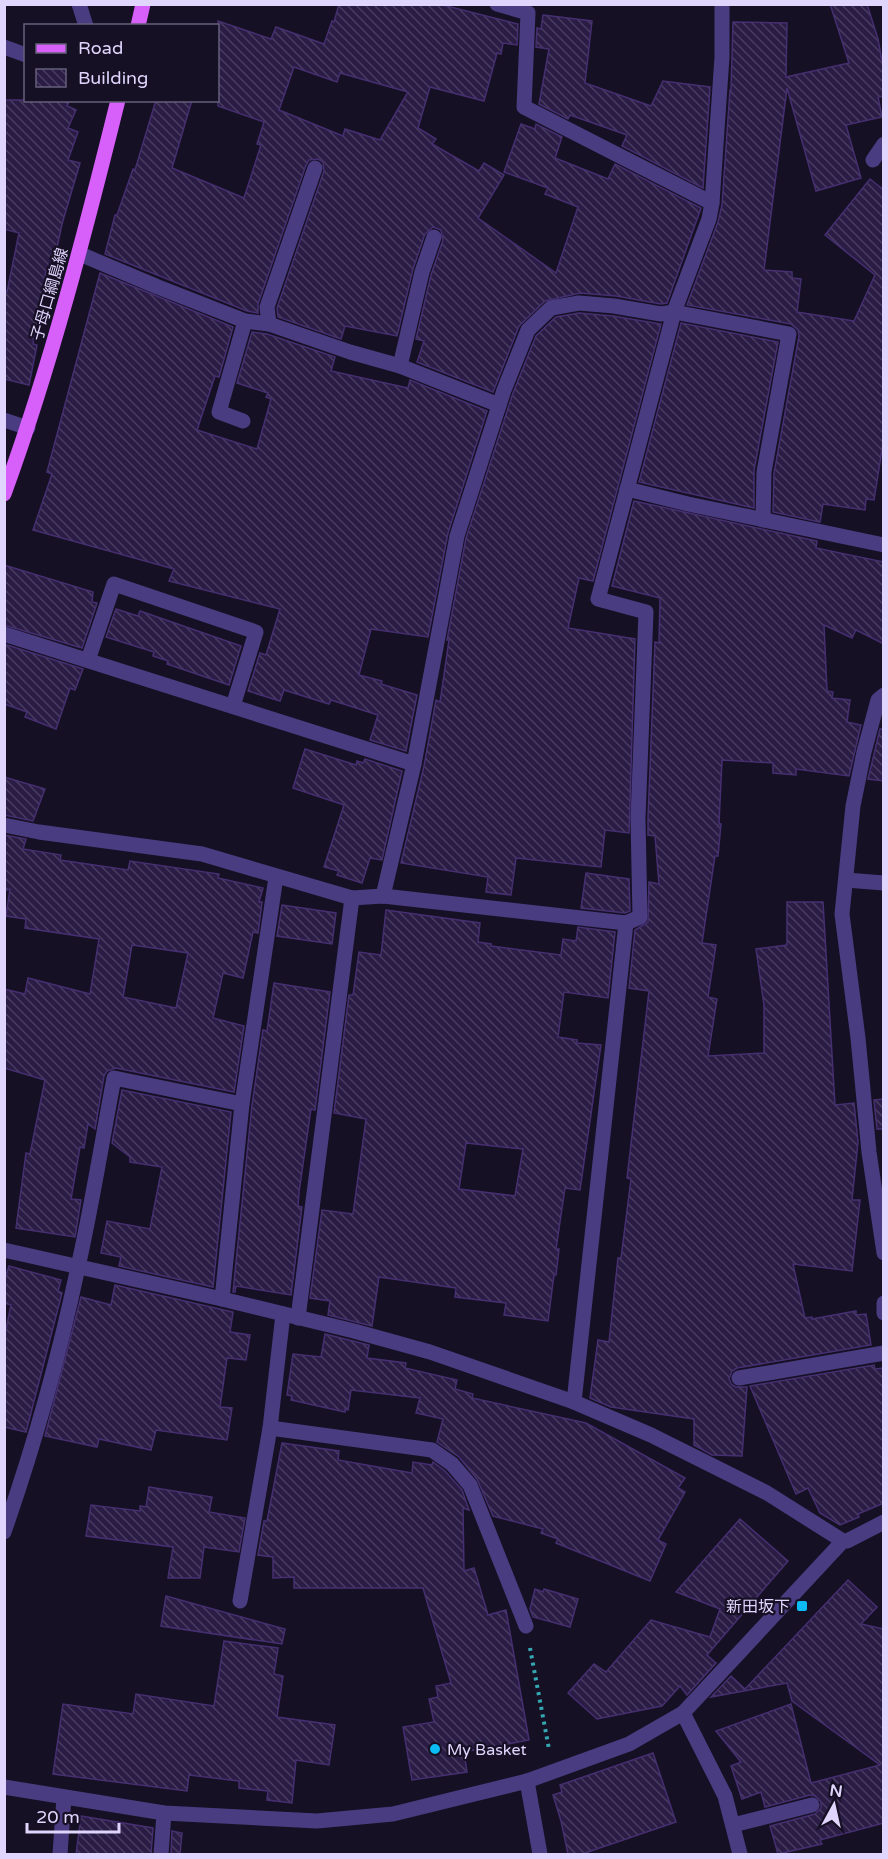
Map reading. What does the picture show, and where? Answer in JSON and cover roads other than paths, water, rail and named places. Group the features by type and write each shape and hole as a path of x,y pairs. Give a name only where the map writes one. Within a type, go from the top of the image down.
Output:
{"main road":[{"path":"138,24 143,4"},
{"name":"子母口綱島線","path":"4,494 28,428 80,254 118,102"}],"street":[{"path":"79,4 85,24"},
{"path":"497,4 528,13 524,107 712,203"},
{"path":"4,825 39,832 202,854 352,898 383,896 626,923 640,917 638,818 646,612 598,599 674,312 709,219 722,57 722,4"},
{"path":"4,47 24,54"},
{"path":"873,160 884,144"},
{"path":"269,324 267,308 315,168"},
{"path":"400,366 422,272 434,237"},
{"path":"80,254 245,321 269,324 350,352 400,366 499,405"},
{"path":"383,896 414,764 457,536 499,405 528,330 551,308 579,303 661,314 674,312 789,334 764,472 763,520"},
{"path":"243,421 219,412 245,321"},
{"path":"4,420 28,428"},
{"path":"627,489 884,545"},
{"path":"88,660 114,584 256,632 233,706"},
{"path":"4,634 414,764"},
{"path":"882,699 864,752 853,806 842,914 876,1151 884,1253"},
{"path":"222,1299 242,1104 276,877"},
{"path":"846,880 884,883"},
{"path":"240,1601 290,1316 352,898"},
{"path":"574,1401 626,923"},
{"path":"4,1532 24,1473 59,1349 78,1268 114,1078 242,1104"},
{"path":"4,1250 222,1299 430,1352 574,1401 651,1435 767,1493 843,1541 848,1541 884,1522"},
{"path":"884,1303 884,1313"},
{"path":"739,1378 884,1353"},
{"path":"270,1428 432,1450 452,1464 470,1485 526,1626"},
{"path":"4,1787 164,1813 317,1821 393,1814 527,1781 629,1744 683,1713 843,1541"},
{"path":"683,1713 725,1796 740,1854"},
{"path":"527,1781 540,1854"},
{"path":"60,1854 64,1797"},
{"path":"733,1825 812,1805"},
{"path":"161,1854 164,1813"}],"place":[{"name":"新田坂下","path":"802,1606"},
{"name":"My Basket","path":"435,1749"}]}
